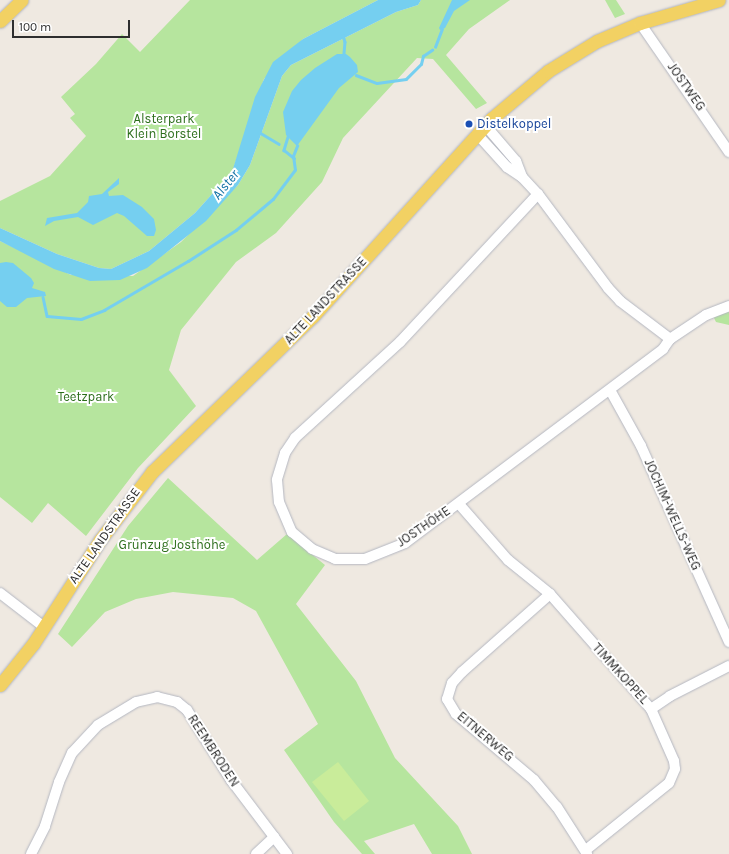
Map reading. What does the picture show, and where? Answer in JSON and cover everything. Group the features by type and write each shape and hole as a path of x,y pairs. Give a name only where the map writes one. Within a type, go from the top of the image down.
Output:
{"main road":[{"path":"0,21 22,0"},
{"name":"ALTE LANDSTRASSE","path":"0,685 44,627 100,540 152,472 313,316 481,129 531,84 571,55 640,23 719,0"}],"street":[{"name":"JOSTWEG","path":"640,23 729,152"},
{"path":"481,129 516,161 522,177 538,194 608,288 620,301 670,339"},
{"name":"JOSTHÖHE","path":"538,194 400,342 295,438 284,453 277,480 279,502 292,532 312,549 335,559 365,559 405,543 610,390 663,349 670,339 706,315 729,306"},
{"name":"JOCHIM-WELLS-WEG","path":"610,390 641,446 729,642"},
{"name":"TIMMKOPPEL","path":"459,504 508,560 550,594 651,709 674,761 673,777 644,804 586,852"},
{"path":"0,593 44,627"},
{"name":"EITNERWEG","path":"550,594 462,672 452,683 447,699 456,714 534,780 557,807 586,852"},
{"path":"651,709 670,696 729,666"},
{"name":"REEMBRODEN","path":"31,854 45,826 59,782 72,753 98,725 136,702 156,697 177,702 187,710 231,780 287,854"},
{"path":"256,854 274,837"}],"green space":[{"name":"Alsterpark Klein Borstel","path":"190,0 378,0 303,39 264,79 232,172 195,213 149,251 111,269 99,268 57,254 0,228 0,201 50,176 86,136 70,118 75,114 61,97 96,64 122,34 140,52"},
{"name":"Teetzpark","path":"421,0 510,0 469,29 446,55 487,103 476,109 433,59 417,58 343,138 322,182 276,233 236,262 181,330 169,370 196,406 138,468 86,536 48,503 32,523 0,497 0,241 71,275 133,276 181,242 238,185 250,165 282,76 291,65 396,12 418,5"},
{"path":"605,0 616,0 625,14 615,18"},
{"path":"729,311 729,325 716,322 713,316"},
{"name":"Grünzug Josthöhe","path":"168,478 257,560 287,534 325,565 296,604 356,681 395,758 458,826 472,854 432,854 414,824 364,841 375,854 362,854 334,822 284,750 318,724 256,611 233,598 173,592 136,599 105,612 72,647 58,634 128,526"},
{"path":"338,762 369,801 344,821 312,782"}],"water":[{"name":"Alster","path":"378,0 421,0 418,5 396,12 291,65 282,76 250,165 238,185 206,221 147,268 120,280 90,281 54,269 0,241 0,228 57,254 99,268 111,269 149,251 195,213 232,172 255,97 273,62 303,39"},
{"path":"452,0 470,0 454,11 445,28 440,30 439,28"},
{"path":"337,54 346,54 350,57 357,65 358,72 339,88 297,146 286,135 283,112 292,91 301,80 315,68"},
{"path":"119,178 119,184 108,192 109,196 123,195 142,207 154,219 156,230 154,236 147,236 124,216 117,213 93,225 78,217 54,221 45,226 47,218 77,213 88,202 89,196 102,194"},
{"path":"0,263 13,263 31,278 34,283 32,288 45,292 46,296 27,298 16,307 7,307 0,301"}],"waterway":[{"path":"435,47 442,29"},
{"path":"343,35 345,42 344,54"},
{"path":"356,75 377,83 406,79 421,64 423,56 432,50"},
{"path":"259,132 279,144"},
{"path":"288,137 284,150 294,158"},
{"path":"43,297 47,316 81,319 104,310 188,261 236,230 273,199 295,170 293,156 297,146"}],"place":[{"name":"Distelkoppel","path":"469,124"}]}
